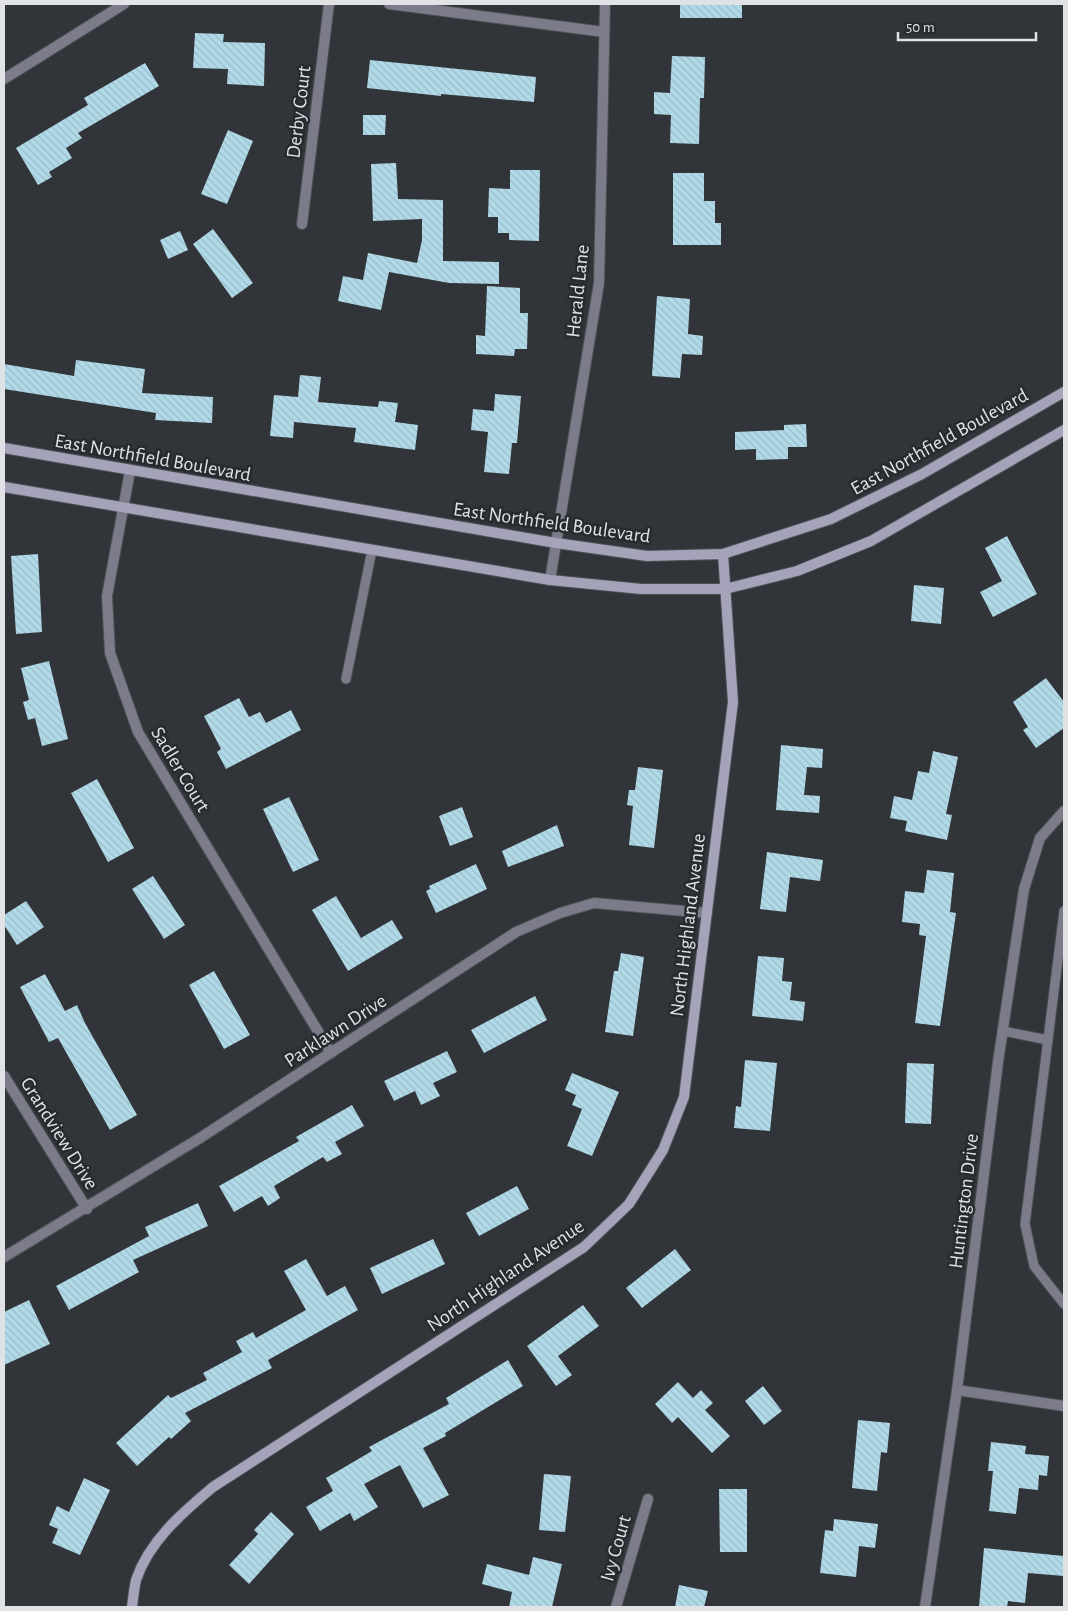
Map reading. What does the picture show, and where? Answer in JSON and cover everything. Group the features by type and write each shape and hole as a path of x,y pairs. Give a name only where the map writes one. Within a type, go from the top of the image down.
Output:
{"main road":[{"name":"East Northfield Boulevard","path":"4,448 556,543 647,556 723,554 831,519 922,474 1064,392"},
{"path":"4,487 550,580 641,589 725,589 797,571 871,541 1064,430"},
{"name":"North Highland Avenue","path":"132,1607 136,1580 152,1549 178,1517 213,1487 584,1247 629,1204 663,1150 684,1097 733,702 723,554"}],"street":[{"path":"4,79 124,4"},
{"name":"Derby Court","path":"302,224 329,4"},
{"path":"389,4 604,32"},
{"name":"Herald Lane","path":"550,580 599,283 605,4"},
{"name":"Sadler Court","path":"130,471 107,596 110,653 138,732 331,1054"},
{"name":"Huntington Drive","path":"925,1607 957,1390 1003,1032 1024,889 1040,838 1064,811"},
{"name":"Parklawn Drive","path":"4,1257 87,1209 331,1054 516,932 560,912 594,903 707,912"},
{"name":"Grandview Drive","path":"4,1076 87,1209"},
{"path":"957,1390 1064,1406"},
{"name":"Ivy Court","path":"616,1607 648,1499"}],"lane":[{"path":"346,679 372,550"},
{"path":"1064,911 1025,1224 1034,1266 1064,1304"},
{"path":"1003,1032 1048,1040"}],"building":[{"path":"680,4 742,4 742,18 680,18"},
{"path":"195,33 224,34 223,42 265,43 264,86 227,84 228,69 193,68"},
{"path":"672,56 705,57 704,98 700,98 699,144 670,143 671,115 654,114 654,92 670,93"},
{"path":"370,60 536,77 534,102 441,94 441,96 367,88"},
{"path":"145,63 159,86 78,133 82,138 66,148 72,158 49,172 52,177 38,185 16,148 88,105 84,98"},
{"path":"363,115 386,115 385,135 363,135"},
{"path":"228,130 253,141 227,204 201,194"},
{"path":"396,163 398,199 443,200 443,261 499,262 499,284 449,283 389,272 381,310 338,301 343,276 363,280 368,253 417,263 422,240 422,219 373,221 371,164"},
{"path":"510,170 540,170 539,241 509,240 509,233 498,233 498,217 488,217 489,188 510,189"},
{"path":"673,173 704,173 704,201 715,201 715,223 721,223 721,245 673,245"},
{"path":"213,229 253,283 232,298 193,244"},
{"path":"180,231 188,250 168,259 160,240"},
{"path":"487,286 520,288 520,313 528,313 527,349 515,349 514,356 476,354 476,335 485,336"},
{"path":"657,296 690,299 688,334 703,336 702,355 682,354 680,378 652,376"},
{"path":"76,360 145,369 142,393 213,397 212,423 155,420 156,413 4,389 4,364 74,376"},
{"path":"300,375 321,377 318,402 378,407 379,401 398,403 395,422 418,425 415,450 354,442 356,428 294,422 293,438 270,436 274,395 298,397"},
{"path":"495,394 521,396 517,443 512,443 509,474 484,472 488,432 471,430 473,409 494,411"},
{"path":"806,424 807,447 788,447 788,459 756,460 756,449 735,450 735,432 784,430 784,425"},
{"path":"1007,536 1037,594 993,617 980,592 1002,581 985,548"},
{"path":"38,554 42,632 16,634 11,556"},
{"path":"914,585 944,588 941,624 911,621"},
{"path":"49,661 68,739 42,746 35,718 28,720 23,702 29,700 21,668"},
{"path":"1046,678 1064,702 1064,728 1036,748 1023,730 1028,727 1013,702"},
{"path":"239,698 249,717 260,712 266,723 291,710 301,730 226,769 217,752 221,749 204,716"},
{"path":"781,745 823,749 822,768 807,767 804,795 820,796 819,813 776,810"},
{"path":"933,751 958,757 946,814 952,815 947,840 905,831 907,821 890,818 894,796 912,800 918,771 929,773"},
{"path":"638,767 663,770 654,848 629,845 633,806 627,805 629,790 635,790"},
{"path":"97,779 134,848 108,862 71,793"},
{"path":"289,797 319,860 293,872 263,809"},
{"path":"462,807 473,837 450,846 439,816"},
{"path":"557,825 564,846 508,867 502,851"},
{"path":"767,852 823,860 820,881 790,877 786,912 760,909"},
{"path":"476,864 487,889 436,913 426,891 430,889 429,886"},
{"path":"927,870 954,873 950,912 956,913 940,1026 915,1023 926,936 919,935 920,924 902,922 905,891 924,893"},
{"path":"153,876 185,925 164,939 132,889"},
{"path":"336,896 361,938 392,920 403,938 348,971 312,910"},
{"path":"26,901 44,927 17,945 4,925 4,915"},
{"path":"621,953 644,957 633,1036 605,1032 614,971 618,971"},
{"path":"758,956 784,958 782,981 792,982 790,1000 805,1002 803,1021 752,1016"},
{"path":"214,971 250,1035 224,1049 189,985"},
{"path":"45,974 65,1011 77,1005 85,1023 137,1115 110,1130 58,1038 49,1042 20,987"},
{"path":"535,996 547,1020 484,1053 471,1030"},
{"path":"447,1051 457,1072 433,1083 440,1096 421,1105 415,1091 394,1101 384,1081"},
{"path":"745,1060 777,1063 770,1131 734,1128 736,1106 741,1107"},
{"path":"907,1063 934,1064 931,1124 905,1123"},
{"path":"572,1073 619,1092 592,1156 567,1146 582,1109 572,1105 576,1095 565,1090"},
{"path":"352,1105 364,1126 335,1142 342,1154 327,1162 323,1157 274,1186 280,1198 268,1206 262,1196 234,1212 219,1186 299,1141 296,1137"},
{"path":"517,1186 529,1209 479,1236 466,1213"},
{"path":"198,1203 208,1226 133,1260 139,1272 69,1310 56,1286 149,1236 145,1227"},
{"path":"433,1239 445,1264 382,1294 370,1268"},
{"path":"675,1249 691,1270 642,1308 626,1288"},
{"path":"306,1259 327,1296 345,1286 358,1310 268,1360 272,1368 185,1413 191,1421 171,1439 169,1437 137,1466 116,1443 168,1395 171,1398 207,1380 203,1373 242,1352 236,1341 253,1332 256,1338 306,1310 284,1271"},
{"path":"29,1300 50,1344 4,1365 4,1312"},
{"path":"583,1305 599,1326 558,1356 572,1375 556,1386 527,1346"},
{"path":"508,1360 523,1386 445,1433 446,1436 423,1448 449,1495 423,1508 400,1465 364,1484 378,1507 354,1521 350,1513 320,1531 306,1507 333,1491 326,1478 372,1451 369,1447 449,1404 446,1398"},
{"path":"678,1382 693,1398 701,1390 713,1403 705,1410 730,1436 712,1453 678,1417 672,1423 655,1404"},
{"path":"763,1386 782,1411 764,1425 745,1401"},
{"path":"858,1420 890,1423 887,1453 881,1452 877,1491 852,1488"},
{"path":"991,1442 1026,1446 1025,1454 1049,1456 1047,1476 1039,1475 1038,1490 1019,1488 1016,1514 989,1511 993,1471 988,1471"},
{"path":"544,1474 571,1476 565,1532 539,1530"},
{"path":"84,1478 110,1490 80,1555 52,1543 58,1529 49,1525 57,1506 69,1512"},
{"path":"719,1489 747,1489 747,1552 720,1552"},
{"path":"271,1512 294,1534 249,1584 229,1565 258,1534 254,1530"},
{"path":"834,1519 878,1524 875,1548 859,1546 856,1577 820,1573 825,1530 833,1531"},
{"path":"984,1548 1064,1556 1064,1576 1028,1573 1025,1603 1008,1601 1007,1607 979,1607"},
{"path":"533,1557 562,1564 552,1607 509,1607 512,1592 482,1584 487,1564 529,1575"},
{"path":"679,1585 708,1591 704,1607 675,1607"}]}
